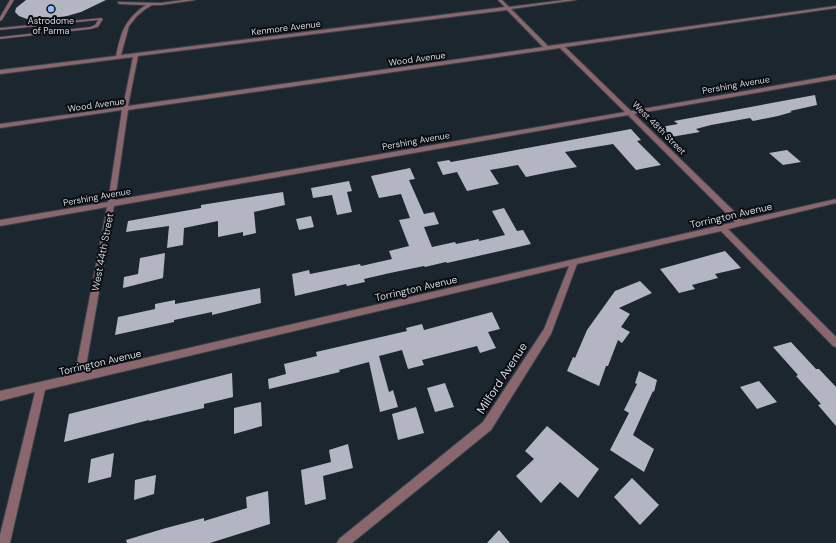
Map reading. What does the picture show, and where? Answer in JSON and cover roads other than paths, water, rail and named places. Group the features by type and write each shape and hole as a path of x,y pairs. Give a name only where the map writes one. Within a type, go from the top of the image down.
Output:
{"street":[{"path":"118,57 126,25 138,12 157,0"},
{"path":"120,3 150,4 193,0"},
{"path":"500,0 548,49"},
{"name":"Kenmore Avenue","path":"0,72 574,0"},
{"name":"Wood Avenue","path":"0,126 836,7"},
{"name":"West 48th Street","path":"562,47 741,223"},
{"name":"West 44th Street","path":"79,378 111,203 125,109 136,55"},
{"name":"Pershing Avenue","path":"0,223 836,77"},
{"name":"Torrington Avenue","path":"0,396 836,201"},
{"path":"723,228 836,343"},
{"name":"Milford Avenue","path":"343,543 487,426 548,331 574,263"},
{"path":"4,543 41,387"}],"lane":[{"path":"0,20 12,0"},
{"path":"0,29 101,19 97,26 0,38"}],"place":[{"name":"Astrodome of Parma","path":"51,9"}]}
